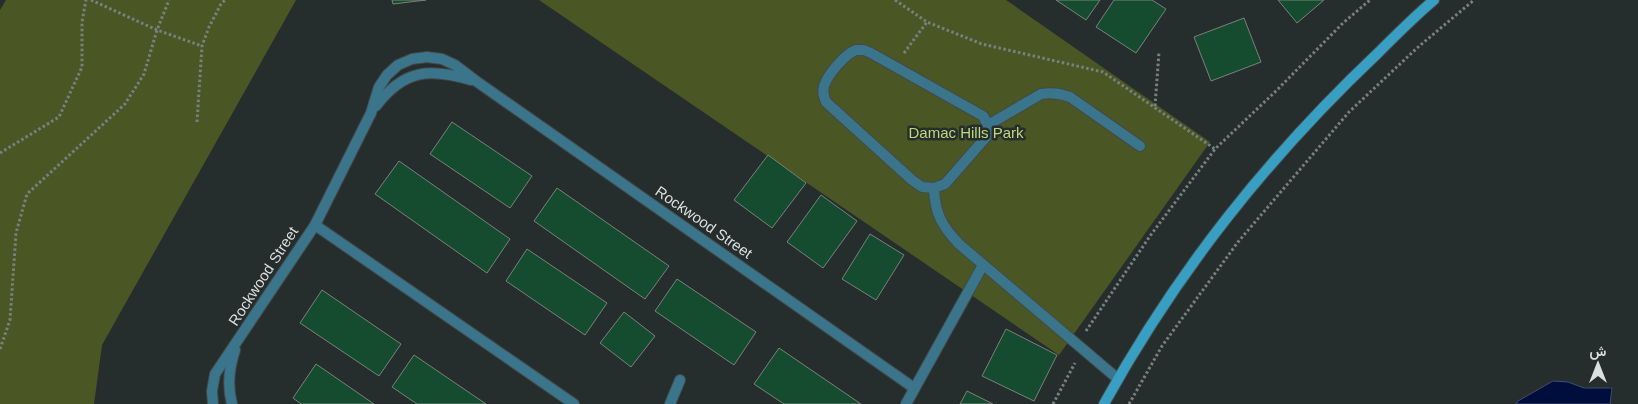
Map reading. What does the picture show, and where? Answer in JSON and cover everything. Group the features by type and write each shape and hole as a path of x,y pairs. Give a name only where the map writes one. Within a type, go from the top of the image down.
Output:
{"street":[{"path":"1104,404 1170,294 1233,209 1288,143 1354,75 1434,0"},
{"path":"864,50 974,110 983,116 988,125 987,136 945,184 934,188 922,187 826,102 823,94 824,86 849,52 864,50"},
{"name":"Rockwood Street","path":"371,113 379,87 387,75 398,65 412,59 427,57 442,59 455,65 476,82 914,388"},
{"name":"Rockwood Street","path":"214,404 212,391 215,374 315,224 371,113 385,94 398,83 414,75 431,72 449,74 476,82"},
{"path":"988,125 1041,94 1061,93 1070,97 1140,146"},
{"path":"934,188 935,204 939,219 948,232 1118,379"},
{"name":"Rockwood Street","path":"315,224 574,404"},
{"path":"906,404 983,264"},
{"name":"Rockwood Street","path":"232,404 229,380 231,362 236,345"},
{"path":"670,404 680,380"}],"path":[{"path":"0,153 59,117 82,67 82,22 86,0"},
{"path":"91,0 157,30 202,46"},
{"path":"0,349 10,320 16,233 27,194 125,104 144,74 157,30 169,0"},
{"path":"197,122 202,46 221,4 226,0"},
{"path":"895,0 928,22 982,44 1103,72 1215,149"},
{"path":"1053,404 1082,349 1084,333 1176,199 1215,149 1370,0"},
{"path":"1129,404 1162,346 1238,242 1349,112 1417,48 1474,0"},
{"path":"895,66 928,22"},
{"path":"1155,107 1159,52"}],"green space":[{"path":"6,0 296,0 102,345 94,404 0,404 0,10"},
{"name":"Damac Hills Park","path":"539,0 1006,0 1210,142 1059,355"}],"shaded area":[{"path":"1553,381 1568,382 1584,388 1612,388 1610,404 1516,404"}],"building":[{"path":"392,0 426,0 393,4"},
{"path":"1056,0 1100,0 1086,20"},
{"path":"1114,0 1152,0 1166,9 1136,53 1096,27"},
{"path":"1278,0 1324,0 1297,23"},
{"path":"1244,18 1261,62 1211,81 1194,37"},
{"path":"452,122 532,176 510,208 430,154"},
{"path":"768,155 806,183 772,228 734,200"},
{"path":"399,161 510,239 487,273 375,194"},
{"path":"557,188 669,266 645,299 534,221"},
{"path":"821,195 857,221 823,268 787,242"},
{"path":"870,234 904,255 876,300 842,279"},
{"path":"527,249 607,303 585,335 506,281"},
{"path":"677,279 756,332 734,365 655,311"},
{"path":"322,290 401,344 379,376 300,323"},
{"path":"624,312 655,336 631,367 600,343"},
{"path":"1006,329 1057,355 1034,401 982,376"},
{"path":"779,348 861,404 784,404 754,384"},
{"path":"414,355 486,404 417,404 392,387"},
{"path":"316,364 374,404 301,404 293,398"},
{"path":"967,391 993,404 960,404"}]}
